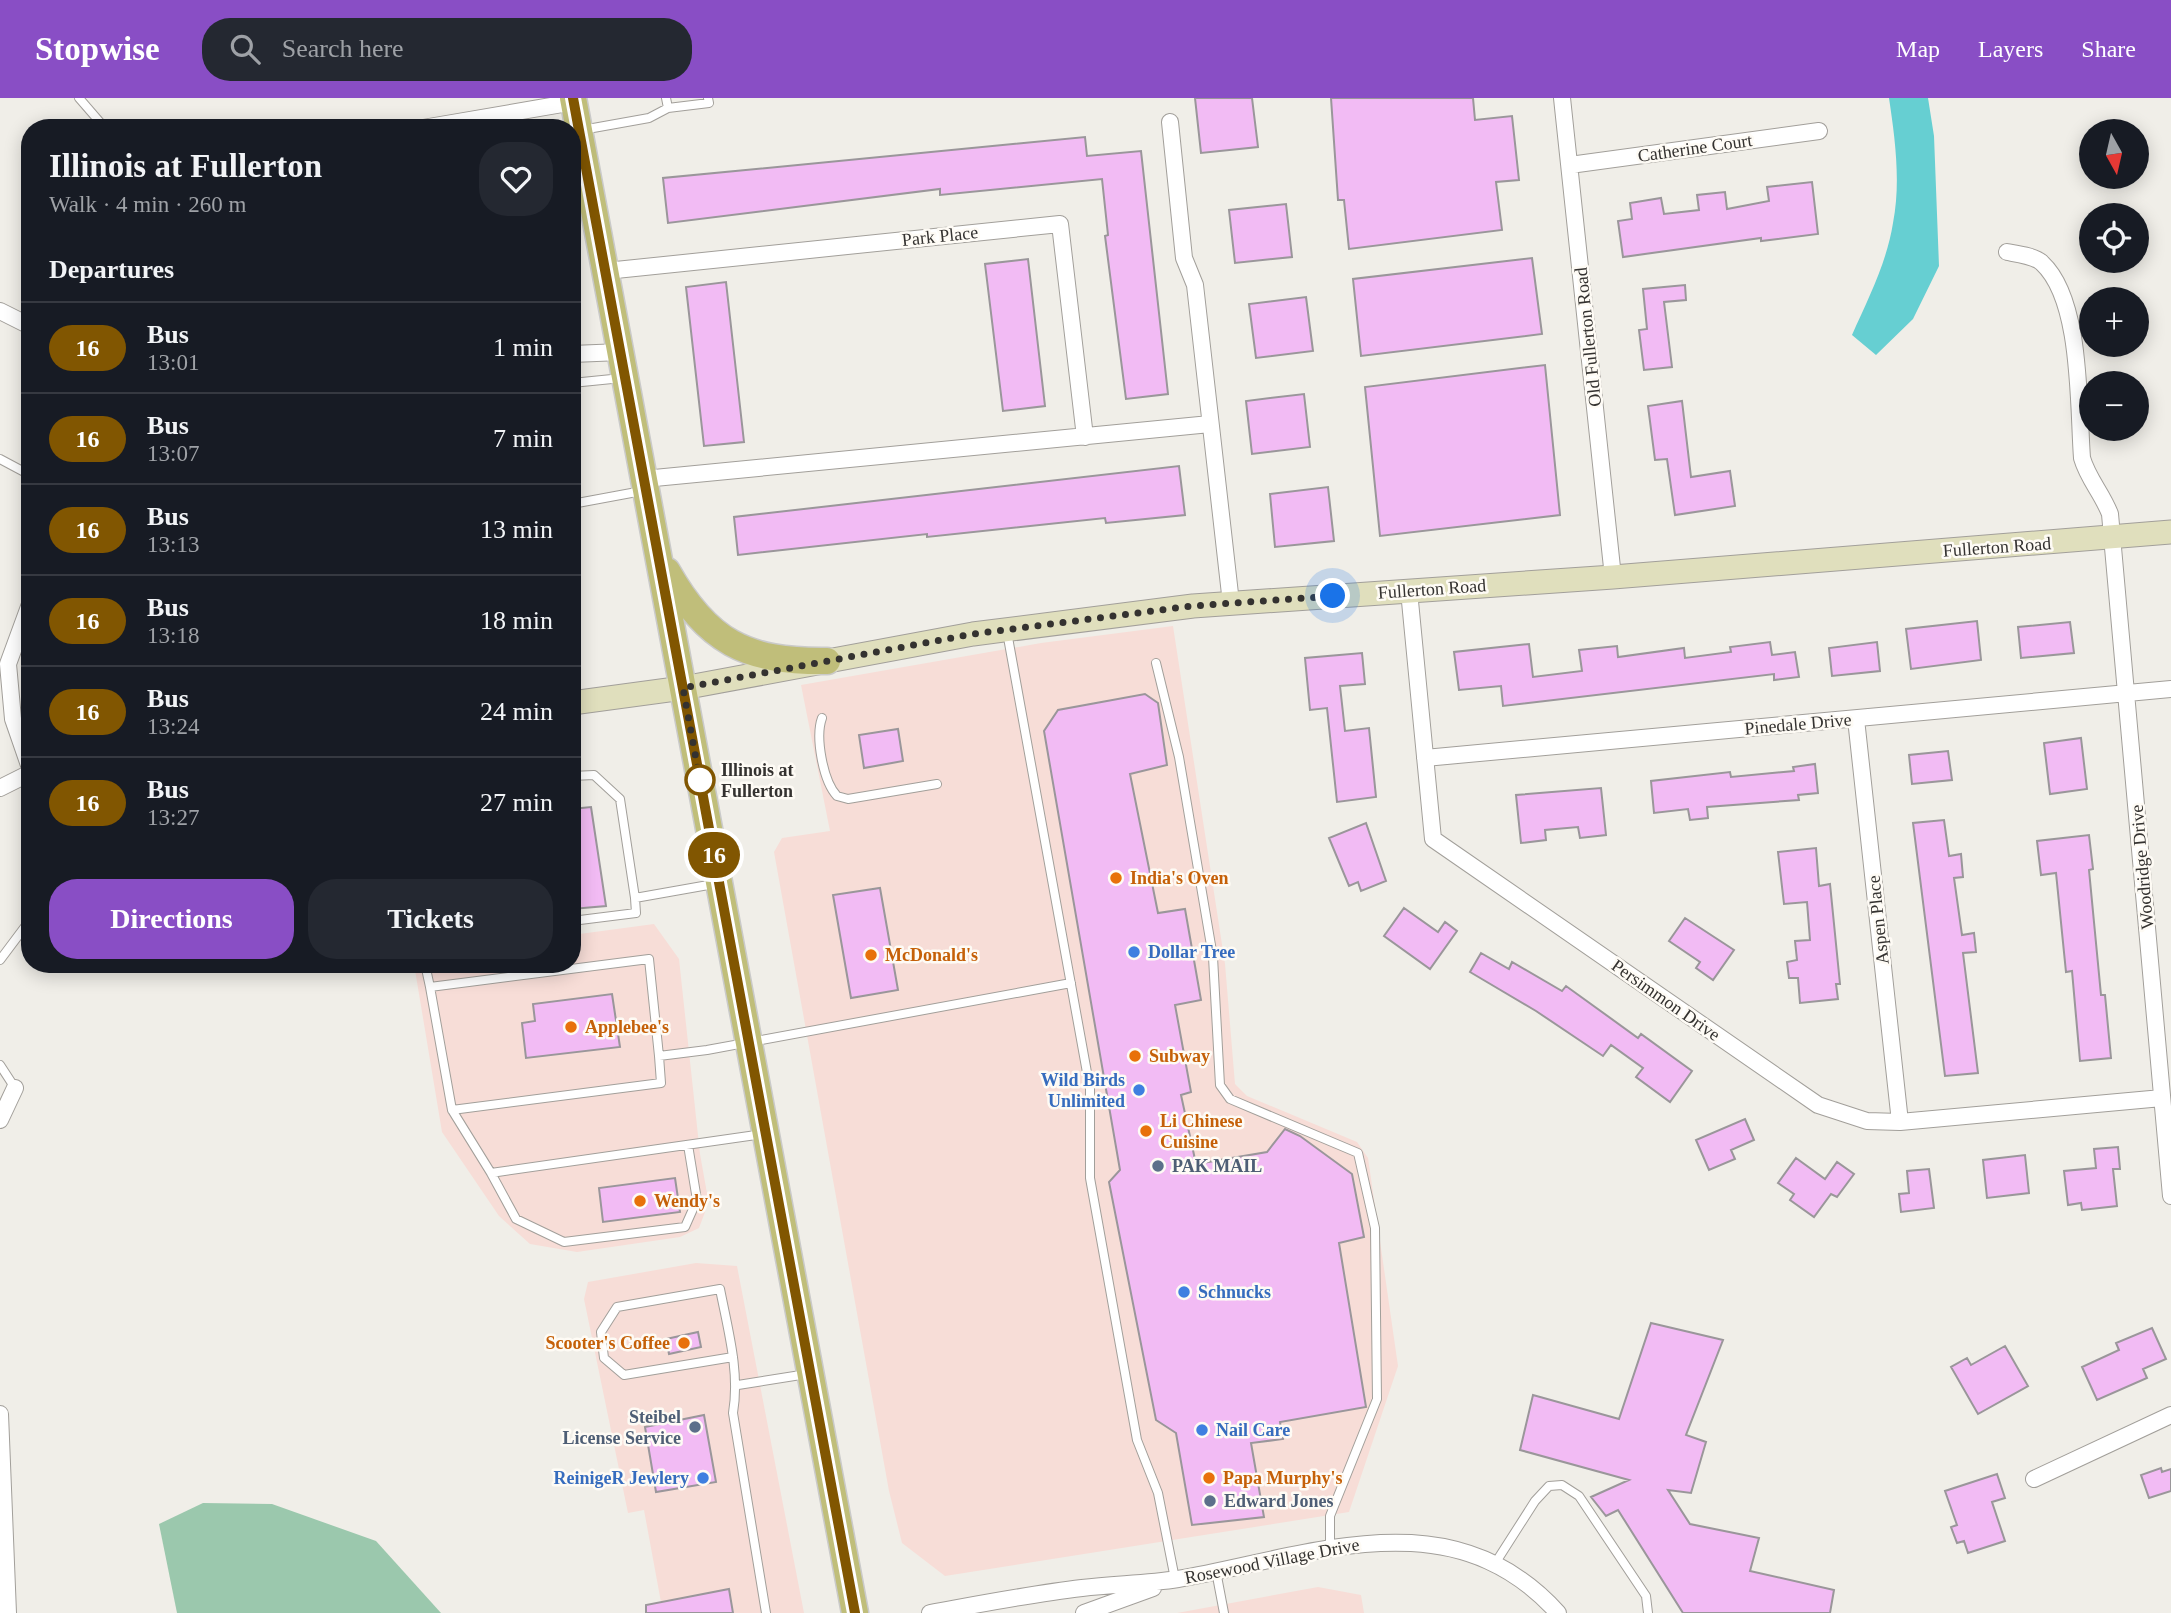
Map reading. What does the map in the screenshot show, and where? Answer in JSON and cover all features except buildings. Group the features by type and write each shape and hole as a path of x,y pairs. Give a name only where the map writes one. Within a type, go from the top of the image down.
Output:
{"main road":[{"path":"573,100 577,119"},
{"path":"581,141 855,1613"},
{"path":"658,554 682,598 706,626 727,643 760,656 788,662 827,661"}],"street":[{"name":"Old Fullerton Road","path":"1562,98 1613,577"},
{"path":"471,119 573,100"},
{"path":"1170,122 1184,258 1195,285 1231,603"},
{"name":"Catherine Court","path":"1570,165 1819,131"},
{"name":"Park Place","path":"606,271 1060,224 1085,437"},
{"name":"Woodridge Drive","path":"2007,252 2040,260 2060,283 2070,313 2082,458 2088,477 2103,494 2110,514 2171,1196"},
{"path":"0,311 21,322"},
{"path":"581,354 621,352"},
{"path":"645,484 1210,425"},
{"name":"Fullerton Road","path":"581,702 683,688 1007,629 1231,603 1613,577 2171,532"},
{"name":"Persimmon Drive","path":"1409,591 1433,839 1818,1105 1867,1121 1900,1122 2162,1098"},
{"path":"21,624 4,663 13,719 21,743"},
{"name":"Pinedale Drive","path":"1425,758 2171,689"},
{"name":"Aspen Place","path":"1856,719 1900,1122"},
{"path":"0,788 21,776"},
{"path":"0,1120 15,1087"},
{"path":"0,1414 3,1578 8,1613"},
{"path":"2034,1479 2171,1415"},
{"name":"Rosewood Village Drive","path":"930,1613 1081,1588 1175,1579 1330,1548 1388,1541 1432,1544 1496,1562 1525,1581 1558,1613"},
{"name":"Rosewood Village Drive","path":"1084,1613 1175,1579"}],"lane":[{"path":"79,98 97,119"},
{"path":"666,98 667,108"},
{"path":"581,131 649,118 667,108 709,103 708,98"},
{"path":"581,382 625,378"},
{"path":"0,459 21,470"},
{"path":"581,502 645,484"},
{"path":"1007,629 1090,1089 1092,1190 1137,1440 1158,1493 1175,1579"},
{"path":"1156,663 1180,757 1213,957 1220,1085 1230,1099 1358,1153 1375,1228 1377,1399 1330,1516 1330,1548"},
{"path":"822,718 820,735 827,774 837,796 848,799 937,785"},
{"path":"581,776 594,775 620,799 636,913 581,920"},
{"path":"635,898 719,883"},
{"path":"0,960 21,932"},
{"path":"452,1110 661,1083 649,959 581,968"},
{"path":"427,973 452,1110 516,1219 564,1242 685,1227 697,1200 688,1145"},
{"path":"429,987 539,973"},
{"path":"659,1055 749,1042 1071,984"},
{"path":"0,1065 15,1087"},
{"path":"491,1174 766,1133"},
{"path":"733,1357 624,1375 604,1358 601,1332 617,1307 720,1289 733,1357 738,1385 733,1413 766,1613"},
{"path":"738,1385 810,1373"},
{"path":"1496,1562 1535,1501 1549,1486 1562,1485 1579,1496 1646,1595 1648,1613"},
{"path":"1216,1571 1224,1613"}],"shaded area":[{"path":"1173,626 1225,964 1235,1084 1247,1096 1357,1142 1368,1158 1398,1366 1349,1512 945,1576 902,1543 889,1491 774,852 782,838 830,831 801,685 1041,643"},
{"path":"654,924 679,959 700,1154 708,1199 699,1228 680,1237 577,1252 530,1244 499,1216 442,1132 416,973 581,973 581,934"},
{"path":"696,1263 737,1266 804,1613 663,1613 644,1510 628,1513 584,1299 588,1282"},
{"path":"1318,1587 1361,1595 1364,1613 1177,1613"}],"green space":[{"path":"203,1503 272,1504 376,1541 441,1613 177,1613 159,1524"}],"water":[{"path":"1889,98 1928,98 1934,136 1939,266 1913,319 1876,355 1852,335 1882,266 1893,223 1897,176"}],"bus line":[{"name":"16","path":"573,98 577,119"},
{"name":"16","path":"581,140 855,1613"}],"place":[{"name":"Illinois at Fullerton","path":"700,780"},
{"name":"India's Oven","path":"1116,878"},
{"name":"Dollar Tree","path":"1134,952"},
{"name":"McDonald's","path":"871,955"},
{"name":"Applebee's","path":"571,1027"},
{"name":"Subway","path":"1135,1056"},
{"name":"Wild Birds Unlimited","path":"1139,1090"},
{"name":"Li Chinese Cuisine","path":"1146,1131"},
{"name":"PAK MAIL","path":"1158,1166"},
{"name":"Wendy's","path":"640,1201"},
{"name":"Schnucks","path":"1184,1292"},
{"name":"Scooter's Coffee","path":"684,1343"},
{"name":"Steibel License Service","path":"695,1427"},
{"name":"Nail Care","path":"1202,1430"},
{"name":"ReinigeR Jewlery","path":"703,1478"},
{"name":"Papa Murphy's","path":"1209,1478"},
{"name":"Edward Jones","path":"1210,1501"}],"route":[{"path":"700,780 701,786 683,688 973,634 1192,606 1333,596"}]}
